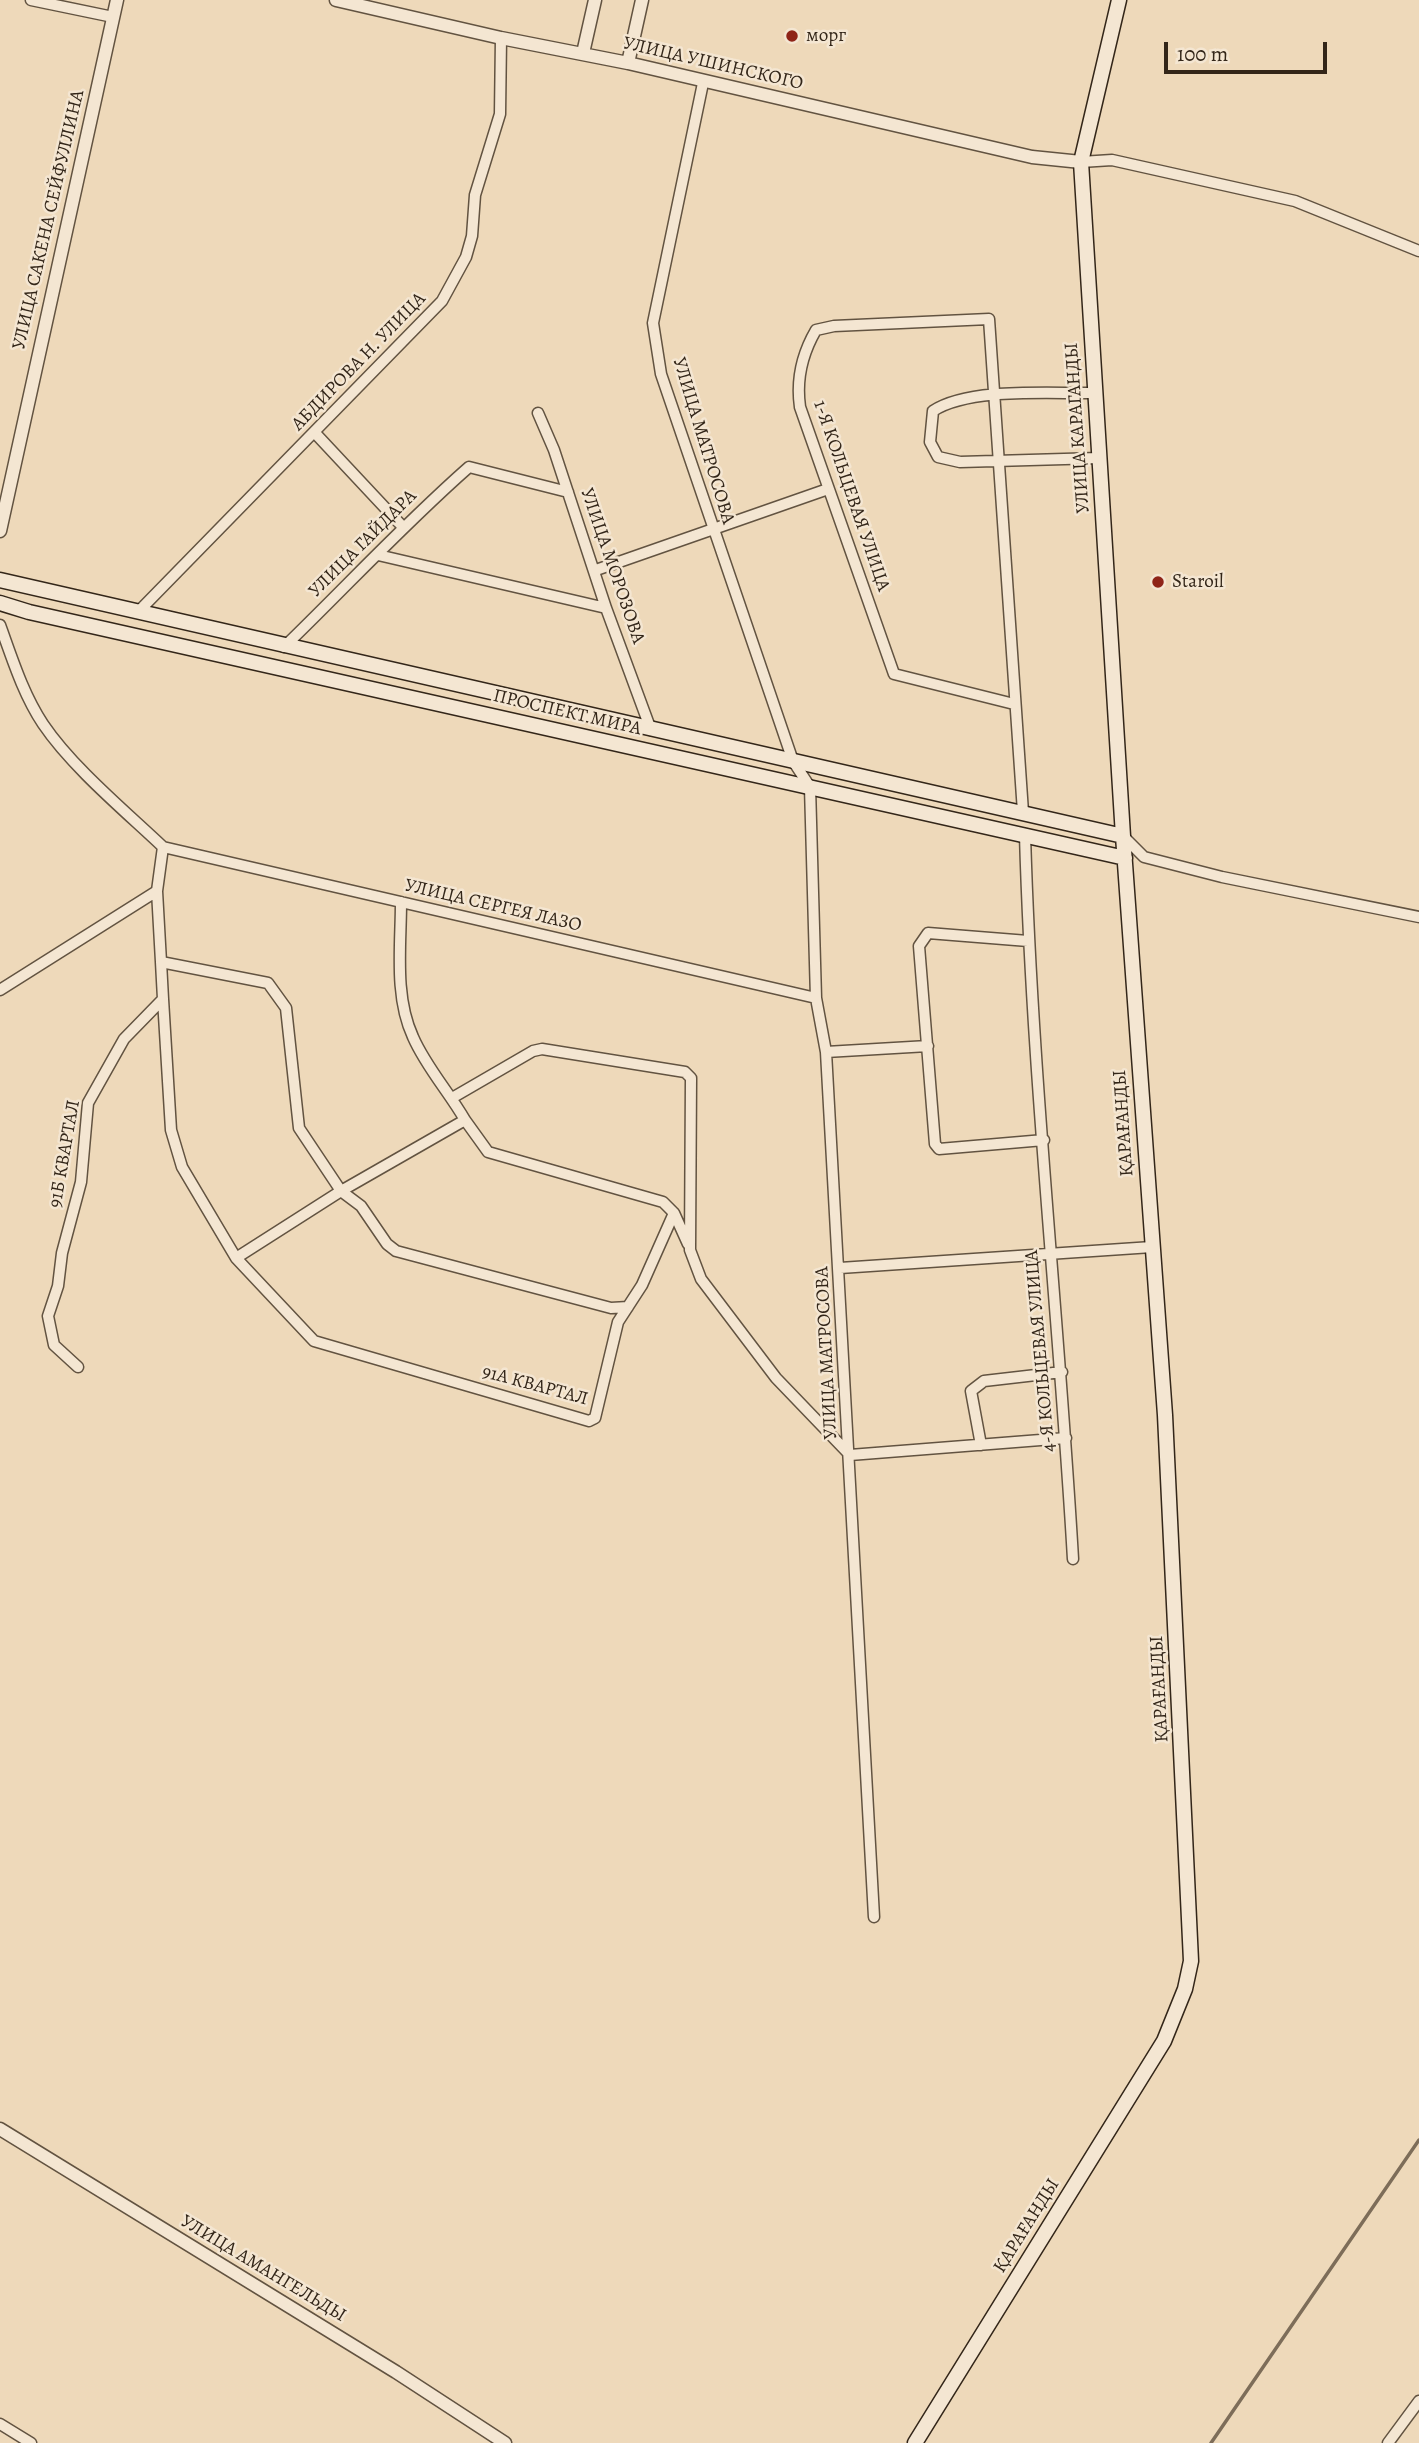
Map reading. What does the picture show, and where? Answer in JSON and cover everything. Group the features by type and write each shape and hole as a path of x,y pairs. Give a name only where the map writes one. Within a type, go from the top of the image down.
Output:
{"main road":[{"name":"УЛИЦА КАРАГАНДЫ","path":"1119,0 1081,162 1125,858"},
{"name":"ПРОСПЕКТ МИРА","path":"0,580 284,647 1123,836"},
{"name":"ПРОСПЕКТ МИРА","path":"0,603 29,612 1125,858"},
{"name":"ҚАРАҒАНДЫ","path":"915,2443 1164,2040 1185,1989 1191,1961 1179,1667 1125,858"}],"street":[{"path":"31,0 113,17"},
{"name":"УЛИЦА САКЕНА СЕЙФУЛЛИНА","path":"0,531 117,0"},
{"name":"УЛИЦА УШИНСКОГО","path":"336,0 500,38 628,63 703,83 1032,157 1081,162"},
{"path":"583,53 596,0"},
{"path":"628,63 642,0"},
{"name":"АБДИРОВА Н. УЛИЦА","path":"138,612 442,301 466,257 472,236 475,195 499,114 500,38"},
{"name":"УЛИЦА МАТРОСОВА","path":"703,83 653,323 661,374 712,529 793,761 810,787 816,998 826,1052 840,1268 874,1917"},
{"path":"1081,162 1112,160 1295,201 1419,251"},
{"name":"1-Я КОЛЬЦЕВАЯ УЛИЦА","path":"1014,704 894,674 800,407 797,385 807,347 816,330 834,326 989,319 1023,812"},
{"path":"1095,393 993,397 947,402 933,411 930,442 938,457 960,462 1099,458"},
{"name":"УЛИЦА МОРОЗОВА","path":"538,413 651,730"},
{"path":"315,432 402,526"},
{"name":"УЛИЦА ГАЙДАРА","path":"284,647 378,555 402,526 469,467 568,492"},
{"path":"596,570 828,489"},
{"path":"378,555 606,608"},
{"path":"0,625 23,685 43,723 110,797 163,847 157,891 171,1130 182,1167 236,1258 341,1191 465,1121"},
{"name":"4-Я КОЛЬЦЕВАЯ УЛИЦА","path":"1025,835 1028,941 1044,1140 1049,1251 1062,1372 1073,1559"},
{"path":"1123,836 1144,857"},
{"name":"УЛИЦА СЕРГЕЯ ЛАЗО","path":"163,847 816,998"},
{"path":"1125,858 1144,857 1222,877 1419,917"},
{"path":"0,990 157,891"},
{"path":"401,902 401,981 405,1015 416,1045 481,1147 488,1152 663,1202 674,1213 701,1279 733,1324 776,1378 850,1455 1066,1438"},
{"path":"1028,941 928,933 919,946 936,1143 939,1149 1044,1140"},
{"path":"161,962 268,983 286,1009 299,1128 341,1191 361,1206 387,1244 396,1251 611,1308 628,1307 650,1268 674,1213"},
{"name":"91Б КВАРТАЛ","path":"78,1367 54,1345 48,1316 58,1286 62,1253 81,1182 88,1102 124,1039 163,999"},
{"path":"826,1052 928,1046"},
{"path":"452,1098 533,1051 542,1049 685,1072 691,1078 690,1250"},
{"path":"840,1268 1049,1251 1152,1247"},
{"name":"91А КВАРТАЛ","path":"236,1258 314,1341 589,1421 595,1418 611,1343 618,1322 628,1307"},
{"path":"981,1445 971,1391 977,1385 984,1381 1062,1372"},
{"name":"УЛИЦА АМАНГЕЛЬДЫ","path":"0,2129 396,2372 505,2443"},
{"path":"1388,2443 1419,2401"},
{"path":"0,2424 31,2443"}],"waterway":[{"path":"1211,2443 1419,2140"}],"place":[{"name":"морг","path":"792,36"},
{"name":"Staroil","path":"1158,582"}]}
